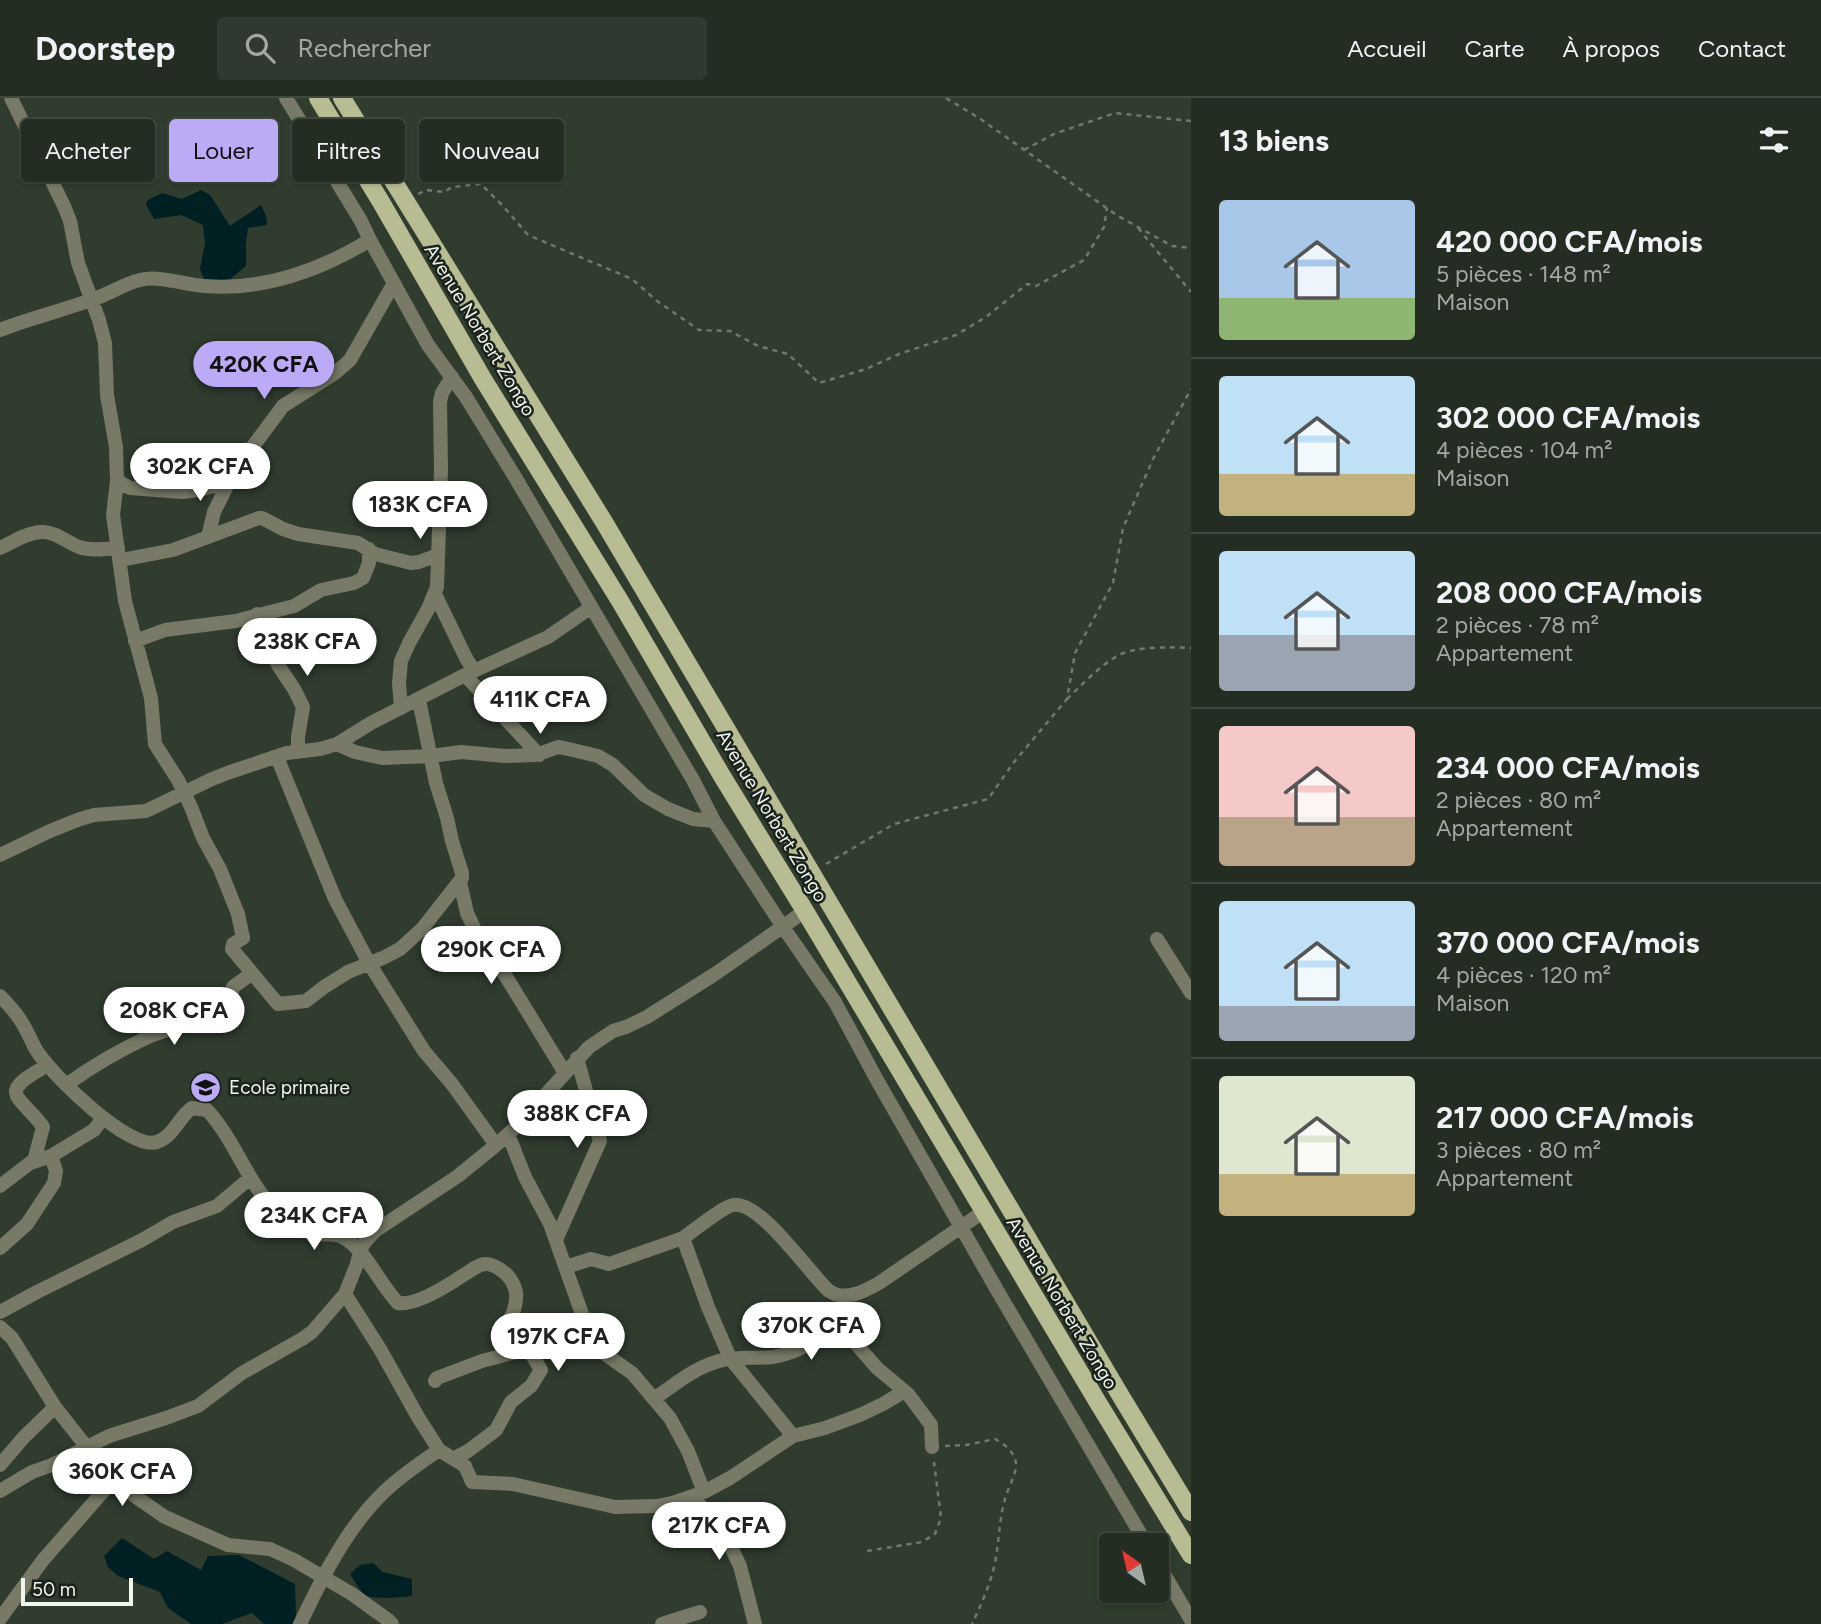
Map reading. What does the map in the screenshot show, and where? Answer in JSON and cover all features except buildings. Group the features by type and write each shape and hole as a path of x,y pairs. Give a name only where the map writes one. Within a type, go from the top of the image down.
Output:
{"main road":[{"name":"Avenue Norbert Zongo","path":"318,98 1191,1555"},
{"name":"Avenue Norbert Zongo","path":"342,98 604,522 1191,1512"}],"street":[{"path":"11,98 70,221 78,263 105,343 107,395 116,447 117,481 113,515 125,601 151,698 155,744 184,792 203,838 220,869 241,924 243,938 233,944 232,949 278,1004 306,1001 348,972 391,954 413,939 462,878 438,792 419,699"},
{"path":"286,98 361,221 428,345 452,377 515,477 693,780 714,821 835,1002 961,1227 1140,1533"},
{"path":"0,330 92,300 140,280 226,287 273,282 321,267 370,240"},
{"path":"208,537 214,512 245,457 283,406 335,373 350,360 394,283"},
{"path":"401,708 401,661 435,594 441,470 440,402 452,377"},
{"path":"117,481 130,488 182,492 229,482"},
{"path":"0,548 31,534 45,532 58,535 80,547 119,554 173,550 262,518 298,534 358,543 375,554 411,563 438,555"},
{"path":"135,641 165,630 236,621 294,606 321,590 354,583 363,578 369,564 369,549"},
{"path":"435,594 466,658 470,673 538,755"},
{"path":"0,855 80,819 94,815 146,811 221,775 298,751 337,744 365,726 548,637 590,608"},
{"path":"257,614 278,665 303,707 298,751"},
{"path":"337,744 374,757 431,756 461,752 505,756 538,755 562,747 598,757 613,765 644,794 668,809 693,819 714,821"},
{"path":"276,757 334,899 369,963 424,1051 452,1084 496,1145"},
{"path":"460,882 467,914 476,932 565,1073"},
{"path":"0,1491 36,1470 52,1465 109,1436 198,1406 242,1373 312,1332 345,1294 364,1243 375,1231 458,1176 496,1145 577,1058 606,1035 647,1017 715,974 805,911"},
{"path":"1157,939 1191,993"},
{"path":"66,1085 99,1063 147,1038 201,1019 223,1008 232,1000 234,985 251,974"},
{"path":"0,996 19,1017 47,1065 66,1085 124,1134 152,1143 172,1132 192,1108 207,1110 250,1178 272,1207 292,1223 315,1234 339,1235 354,1245 398,1303 406,1304 486,1264 501,1269 510,1277 515,1289 512,1317 508,1322 523,1350 532,1355 541,1370 531,1386 512,1402 496,1430 453,1459"},
{"path":"556,1240 600,1141 577,1058"},
{"path":"34,1161 43,1128 18,1098 16,1088 47,1065"},
{"path":"0,1186 34,1161 51,1156 94,1130 103,1118"},
{"path":"508,1134 525,1177 550,1224 594,1342 602,1352 632,1373 670,1418 688,1451 699,1494 740,1566 755,1624"},
{"path":"0,1248 27,1224 54,1183 56,1171 51,1156"},
{"path":"0,1312 173,1222 217,1206 250,1178"},
{"path":"566,1267 591,1259 609,1264 682,1238 728,1206 739,1205 765,1220 829,1291 846,1296 865,1291 879,1283 984,1212"},
{"path":"682,1238 730,1358 793,1437"},
{"path":"345,1294 439,1450 465,1466 472,1482 513,1484 615,1507 672,1503 699,1494 730,1478 793,1437 871,1410 903,1392"},
{"path":"0,1327 12,1338 55,1407 86,1446 102,1466 136,1497 164,1517 228,1545 270,1549 294,1560 372,1607 390,1623"},
{"path":"654,1399 698,1368 730,1358 750,1359 796,1351 841,1327 877,1368 908,1394 931,1425 932,1447"},
{"path":"435,1381 482,1361 523,1350"},
{"path":"0,1465 55,1407"},
{"path":"300,1624 340,1548 362,1516 383,1493 439,1450"},
{"path":"0,1619 43,1560 115,1478"},
{"path":"1169,1582 1191,1620"},
{"path":"662,1624 700,1612"}],"path":[{"path":"946,98 1135,226 1172,246 1191,248"},
{"path":"1024,150 1054,134 1115,113 1191,121"},
{"path":"404,200 426,190 444,192 452,187 481,184 528,235 632,279 657,301 699,330 730,331 758,346 788,354 819,383 866,369 899,354 956,335 986,317 1027,284 1036,286 1084,260 1104,227 1107,208"},
{"path":"1135,226 1191,292"},
{"path":"1067,699 1076,653 1113,583 1123,528 1153,459 1191,389"},
{"path":"812,873 894,824 988,799 1014,762 1067,699 1102,666 1121,654 1157,647 1191,648"},
{"path":"867,1551 922,1542 938,1530 941,1518 932,1447 966,1446 995,1439 1006,1445 1013,1454 1016,1465 1005,1500 995,1563 983,1602 972,1624"}],"water":[{"path":"201,190 210,195 230,226 261,205 266,216 267,225 248,228 246,266 222,286 206,284 200,269 205,244 203,225 181,215 154,219 146,205 148,200 162,193 182,199"},
{"path":"122,1538 154,1559 167,1551 201,1570 208,1556 239,1555 295,1584 296,1619 292,1624 264,1624 252,1613 222,1624 191,1624 168,1608 160,1592 118,1576 108,1567 104,1556"},
{"path":"373,1563 383,1572 412,1579 412,1596 365,1597 350,1574 360,1565"}],"place":[{"name":"Ecole primaire","path":"206,1087"}]}
